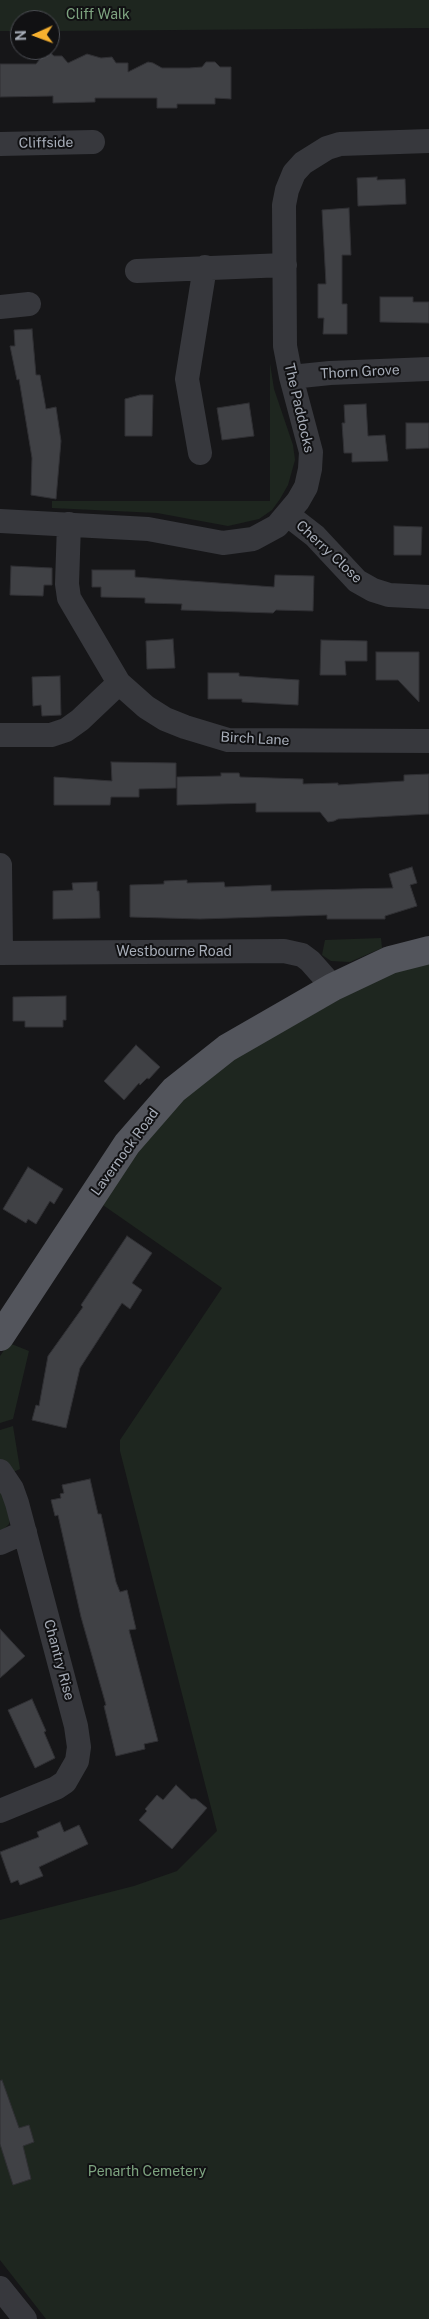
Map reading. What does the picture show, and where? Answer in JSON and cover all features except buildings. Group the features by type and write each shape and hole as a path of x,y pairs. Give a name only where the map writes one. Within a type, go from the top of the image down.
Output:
{"main road":[{"name":"Lavernock Road","path":"0,1337 127,1144 164,1100 189,1076 227,1048 333,987 390,960 429,950"}],"street":[{"name":"The Paddocks","path":"0,521 148,528 206,541 239,542 266,534 277,526 288,515 306,487 310,461 306,430 290,378 286,346 284,205 287,190 294,174 303,163 327,148 340,144 429,141"},
{"name":"Cliffside","path":"0,144 93,142"},
{"path":"136,272 205,267 285,265"},
{"path":"200,454 187,379 205,267"},
{"path":"0,307 29,304"},
{"name":"Thorn Grove","path":"290,378 330,372 429,369"},
{"name":"Cherry Close","path":"288,515 315,536 357,581 388,596 429,597"},
{"name":"Birch Lane","path":"69,524 67,584 69,598 119,683 146,707 185,727 228,740 429,741"},
{"path":"0,735 51,735 66,730 80,720 119,683"},
{"path":"0,865 0,952"},
{"name":"Westbourne Road","path":"0,952 284,951 302,955 310,961 333,987"},
{"name":"Chantry Rise","path":"0,1471 12,1489 25,1532 76,1726 79,1747 77,1761 64,1782 56,1788 0,1811"},
{"path":"0,1543 25,1532"},
{"path":"4,2299 25,2319"}],"green space":[{"name":"Cliff Walk","path":"0,0 429,0 429,28 60,31 60,10 10,10 10,31 0,31"},
{"path":"270,363 274,389 293,445 295,460 288,485 280,499 272,510 259,519 228,526 157,513 52,508 52,501 270,501"},
{"path":"381,938 382,948 350,962 331,961 322,955 325,940"},
{"name":"Penarth Cemetery","path":"429,962 429,2319 46,2319 0,2260 0,1920 134,1886 177,1871 217,1831 120,1451 120,1440 222,1288 100,1203 145,1139 172,1107 232,1060 361,987 390,973"},
{"path":"9,1343 29,1351 13,1419 0,1423 0,1356"},
{"path":"13,1426 20,1469 11,1473 0,1460 0,1430"},
{"path":"0,1483 12,1511 9,1524 0,1533"}]}
